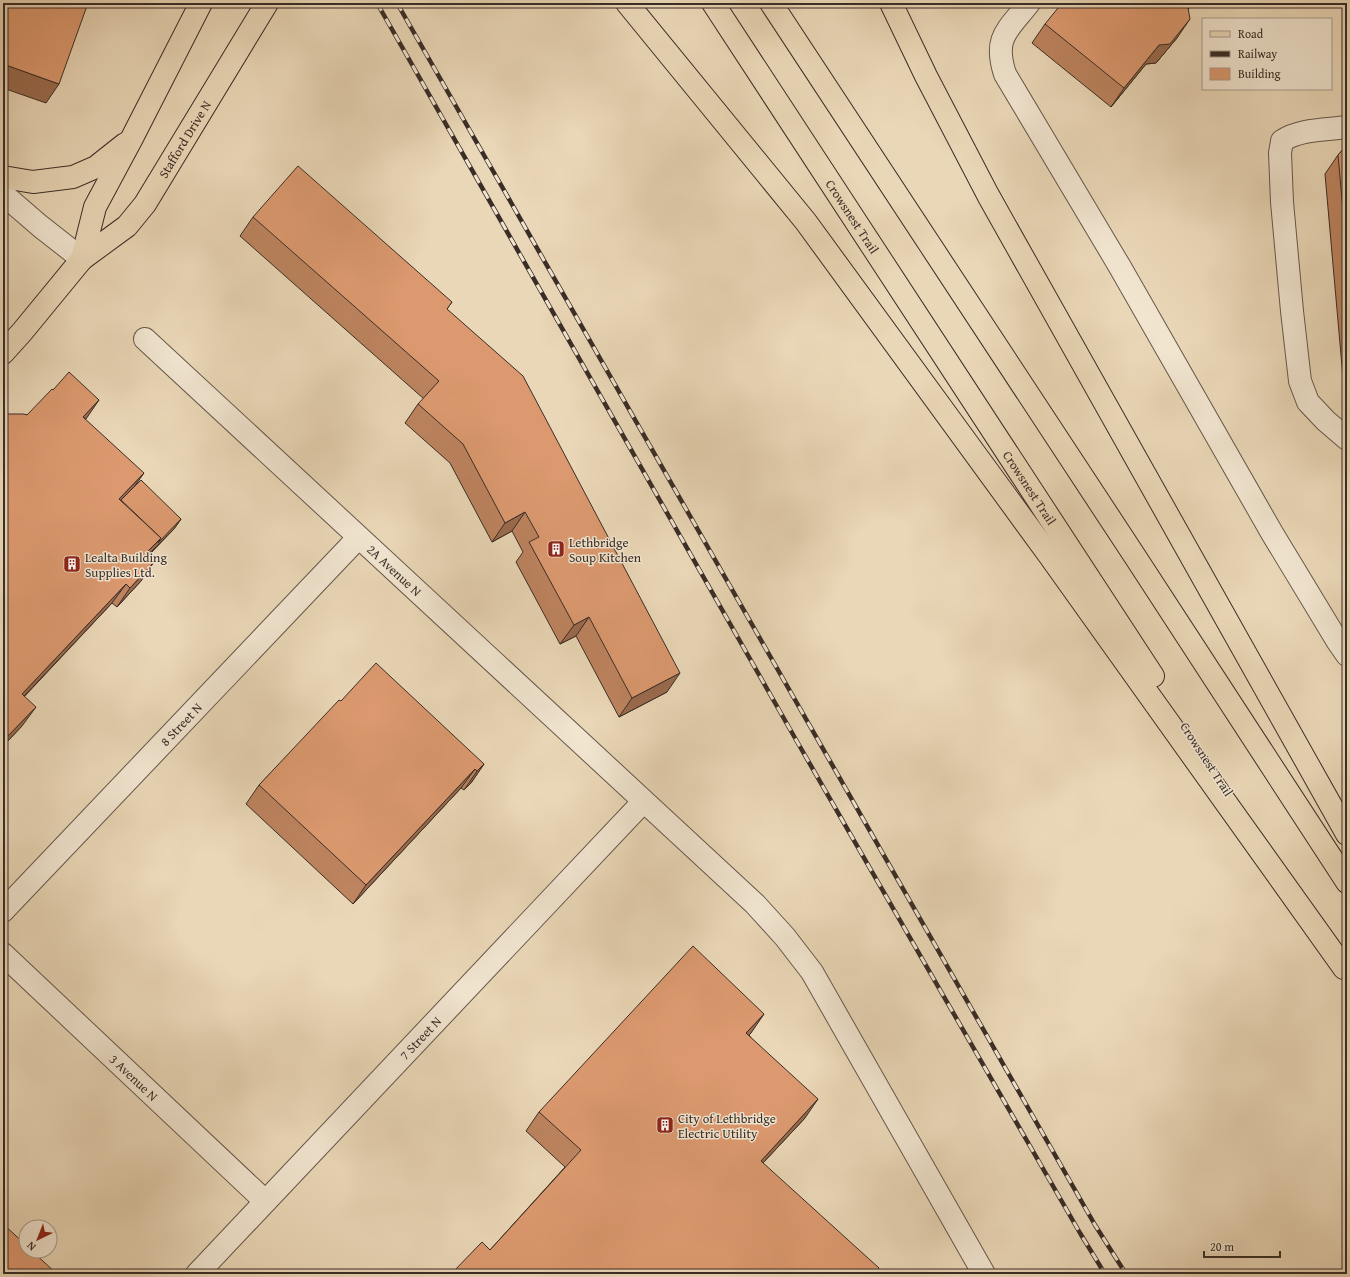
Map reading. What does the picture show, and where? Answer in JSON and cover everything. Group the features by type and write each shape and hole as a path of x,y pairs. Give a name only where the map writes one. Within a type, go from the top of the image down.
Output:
{"main road":[{"name":"Stafford Drive N","path":"82,259 95,207 201,3"},
{"name":"Stafford Drive N","path":"3,353 82,259 127,226 146,204 267,3"},
{"path":"627,3 806,222 1045,549 1345,970"},
{"name":"Crowsnest Trail","path":"713,3 1345,970"},
{"path":"771,3 1347,882"},
{"path":"892,3 926,76 988,195 1347,834"},
{"path":"3,177 33,182 73,177 96,167 132,138"}],"street":[{"path":"1029,3 1003,37 1000,53 1005,74 1116,260 1272,533 1347,655"},
{"path":"1347,127 1291,135 1282,141 1280,153 1282,202 1300,381 1308,402 1326,422 1347,439"},
{"path":"3,194 40,226 82,259"},
{"name":"2A Avenue N","path":"145,338 358,538 755,904 785,937 812,972 984,1274"},
{"name":"8 Street N","path":"3,911 358,538"},
{"name":"7 Street N","path":"197,1274 643,802"},
{"name":"3 Avenue N","path":"3,954 265,1201"}],"building":[{"path":"3,3 88,3 59,84 3,64"},
{"path":"1062,3 1192,3 1188,8 1190,19 1170,44 1159,45 1124,88 1045,24"},
{"path":"1347,145 1347,255 1338,155"},
{"path":"298,166 452,302 447,309 523,376 680,673 632,698 589,617 574,625 529,542 539,537 525,512 505,523 463,444 418,404 439,381 253,217"},
{"name":"Lealta Building Supplies Ltd.","path":"69,372 99,400 83,417 144,473 119,499 161,538 148,551 153,555 150,558 154,562 130,588 126,584 22,694 36,707 3,741 3,419 8,414 27,415"},
{"path":"141,480 181,519 158,543 161,538 121,500"},
{"path":"376,663 484,764 477,771 475,769 366,885 259,785"},
{"name":"City of Lethbridge Electric Utility","path":"693,946 764,1014 746,1033 818,1099 761,1161 879,1268 874,1274 451,1274 482,1242 490,1250 581,1150 539,1112"},
{"path":"3,1224 18,1238 18,1259 41,1259 57,1274 3,1274"}],"railway":[{"path":"377,3 799,745 1105,1274"},
{"path":"397,3 1095,1225 1126,1274"}],"place":[{"name":"Lethbridge Soup Kitchen","path":"556,549"},
{"name":"Lealta Building Supplies Ltd.","path":"72,564"},
{"name":"City of Lethbridge Electric Utility","path":"665,1125"}]}
